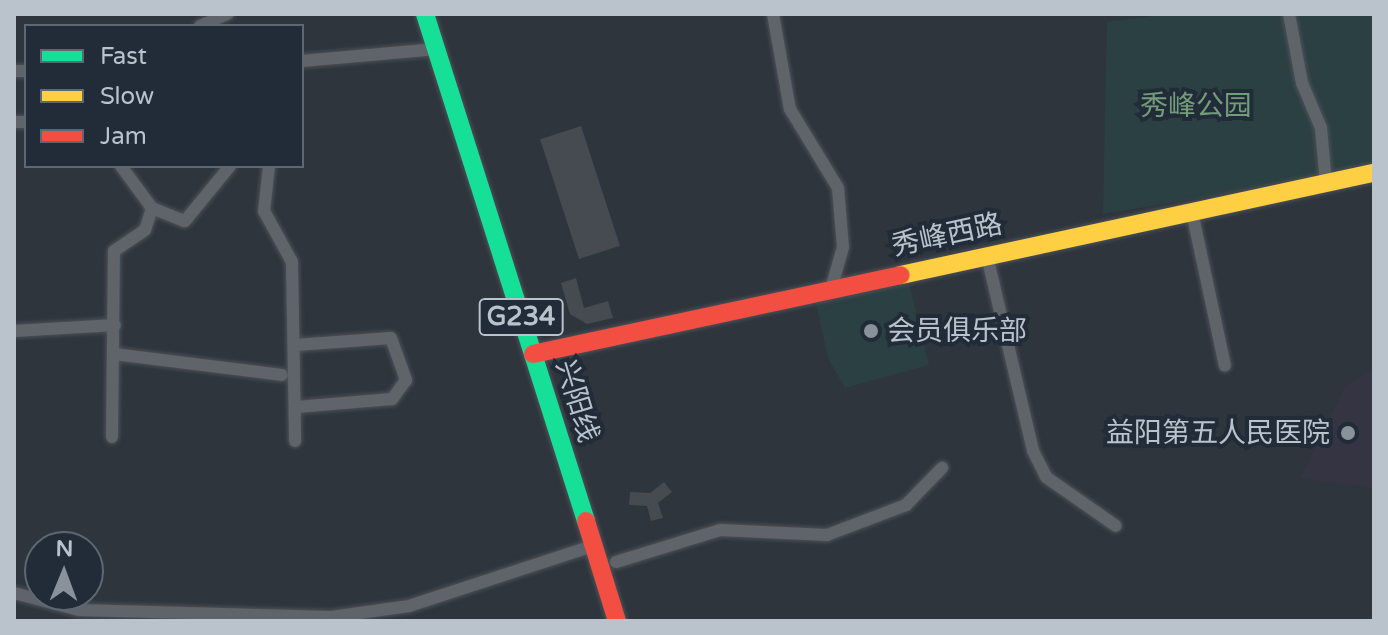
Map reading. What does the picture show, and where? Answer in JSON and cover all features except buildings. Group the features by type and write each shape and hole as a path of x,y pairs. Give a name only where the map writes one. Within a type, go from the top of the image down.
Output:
{"main road":[{"name":"兴阳线","path":"425,14 634,621"},
{"name":"兴阳线","path":"443,14 541,352 593,546 617,621"},
{"name":"秀峰西路","path":"541,352 1374,173"}],"street":[{"path":"204,24 227,14"},
{"path":"773,14 790,109 841,202 843,247 831,289"},
{"path":"1289,14 1302,83 1321,128 1326,183"},
{"path":"304,65 436,49"},
{"path":"122,168 152,208 185,221 228,168"},
{"path":"269,168 264,211 292,262 296,345 295,441"},
{"path":"112,437 114,251 145,230 152,208"},
{"path":"1192,212 1225,366"},
{"path":"987,256 1033,451 1046,477 1116,526"},
{"path":"14,331 115,325"},
{"path":"296,345 391,338 406,380 392,399 296,407"},
{"path":"114,354 282,375"},
{"path":"616,562 720,530 827,535 906,505 942,468"},
{"path":"14,593 79,610 331,617 409,606 593,546"}],"shaded area":[{"name":"益阳第五人民医院","path":"1374,366 1374,488 1300,478 1344,388"}],"green space":[{"name":"秀峰公园","path":"1169,14 1374,14 1374,169 1103,214 1107,22"},
{"name":"会员俱乐部","path":"909,283 929,365 845,388 828,358 816,303"}],"traffic: fast":[{"path":"425,14 586,521"}],"traffic: slow":[{"path":"901,275 1374,173"}],"traffic: jam":[{"path":"533,354 901,275"},
{"path":"586,521 617,621"}],"place":[{"name":"会员俱乐部","path":"871,331"},
{"name":"益阳第五人民医院","path":"1348,433"}]}
